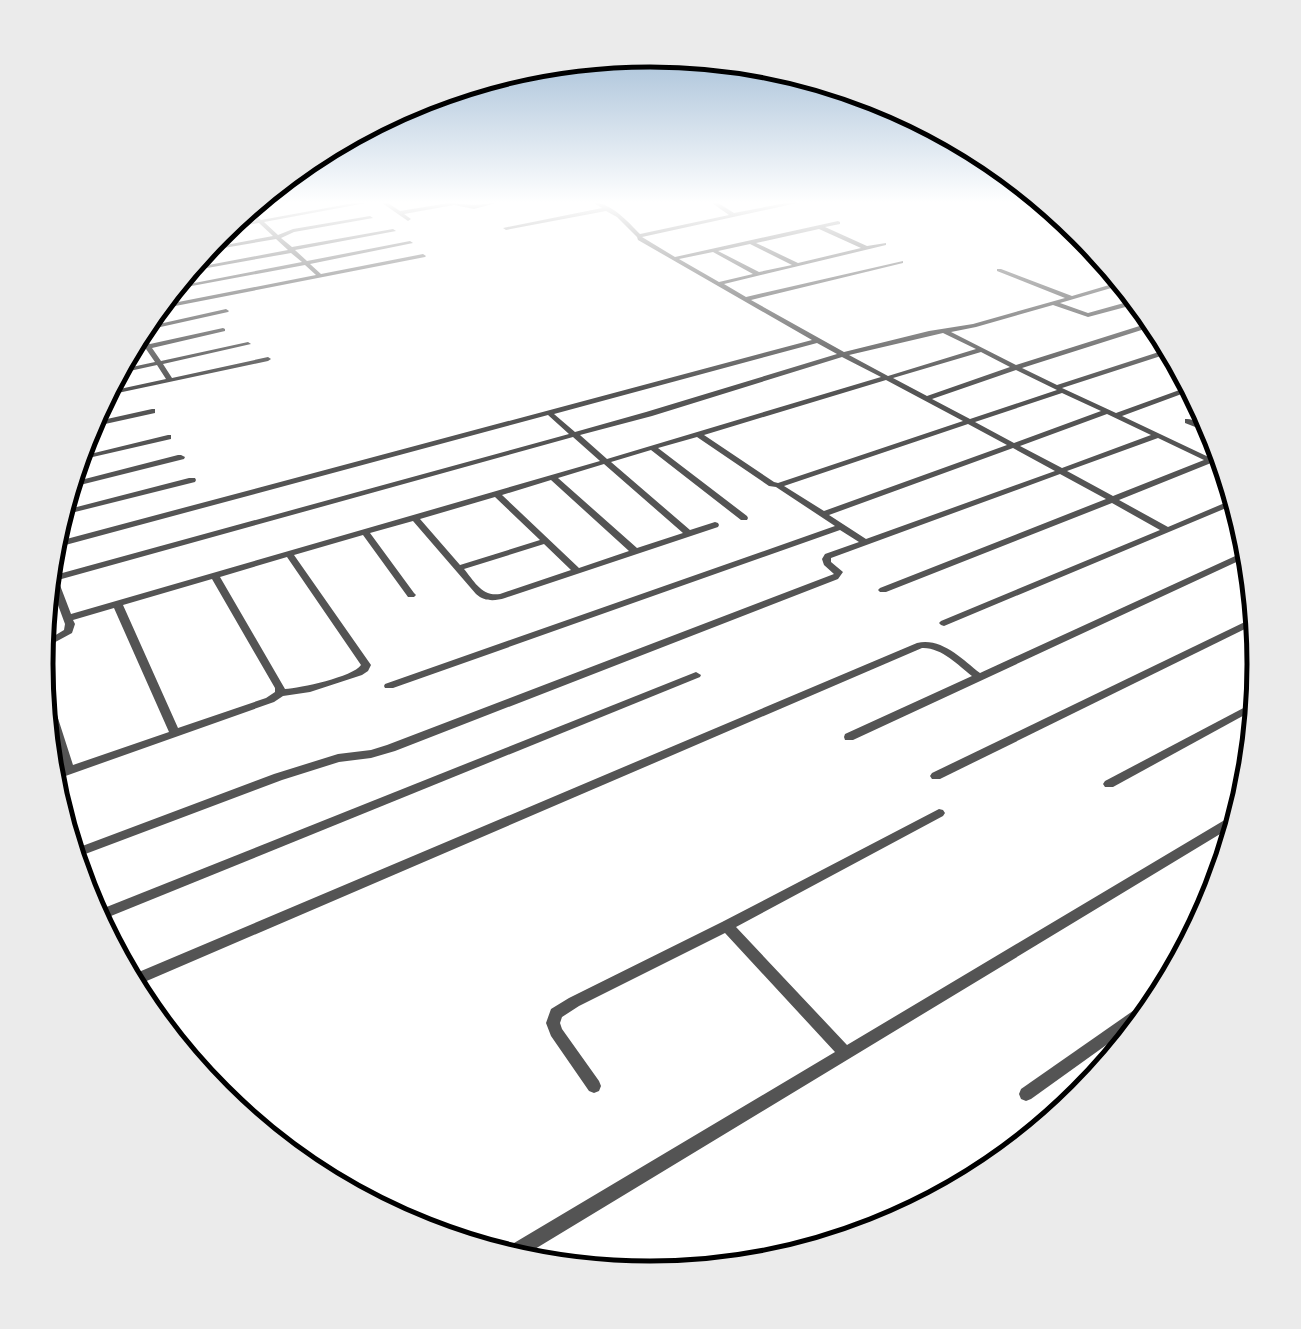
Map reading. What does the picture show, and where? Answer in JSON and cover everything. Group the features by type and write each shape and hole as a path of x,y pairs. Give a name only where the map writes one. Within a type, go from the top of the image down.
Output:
{"street":[{"path":"204,268 217,265"},
{"path":"189,286 296,265"},
{"path":"308,265 320,276"},
{"path":"174,305 377,265"},
{"path":"684,265 818,341 1014,445 1166,530"},
{"path":"741,265 758,274"},
{"path":"718,284 796,265"},
{"path":"746,299 888,265"},
{"path":"999,270 1071,298"},
{"path":"59,577 649,414 844,354 929,333 974,326 1113,286"},
{"path":"1053,303 1088,315 1127,304"},
{"path":"159,326 226,312"},
{"path":"926,399 1017,369 1052,355 1144,328"},
{"path":"170,380 148,346 223,330"},
{"path":"945,331 1058,389 1212,461"},
{"path":"65,542 818,341"},
{"path":"132,369 248,344"},
{"path":"68,618 497,494 981,350"},
{"path":"778,485 1160,354"},
{"path":"120,391 268,359"},
{"path":"822,515 1014,445 1181,391"},
{"path":"105,422 152,411"},
{"path":"549,413 689,534"},
{"path":"1188,421 1198,426"},
{"path":"698,434 772,484 778,485 866,543"},
{"path":"91,455 168,436"},
{"path":"83,851 278,777 338,758 371,754 391,748 835,577 839,572 827,563 826,559 1156,436"},
{"path":"652,448 744,518"},
{"path":"82,483 181,457"},
{"path":"883,590 1112,500 1213,463"},
{"path":"552,477 636,552"},
{"path":"73,511 192,480"},
{"path":"497,494 577,572"},
{"path":"944,623 1227,505"},
{"path":"415,518 479,592 484,597 492,598 577,572 715,525"},
{"path":"389,686 840,527"},
{"path":"365,532 411,595"},
{"path":"458,568 545,540"},
{"path":"63,773 270,700 280,693 314,689 364,669 366,665 289,554"},
{"path":"849,737 1238,557"},
{"path":"214,576 280,688 280,693"},
{"path":"54,640 69,631 70,624 58,589"},
{"path":"56,603 62,601"},
{"path":"118,604 175,734"},
{"path":"936,776 1247,624"},
{"path":"142,978 920,645 926,643 939,647 979,677"},
{"path":"107,912 696,675"},
{"path":"1109,784 1246,709"},
{"path":"57,732 69,770"},
{"path":"594,1086 556,1032 553,1023 556,1013 574,1002 727,926 939,813"},
{"path":"522,1248 1226,824"},
{"path":"727,926 846,1054"},
{"path":"1026,1094 1130,1020"}]}
